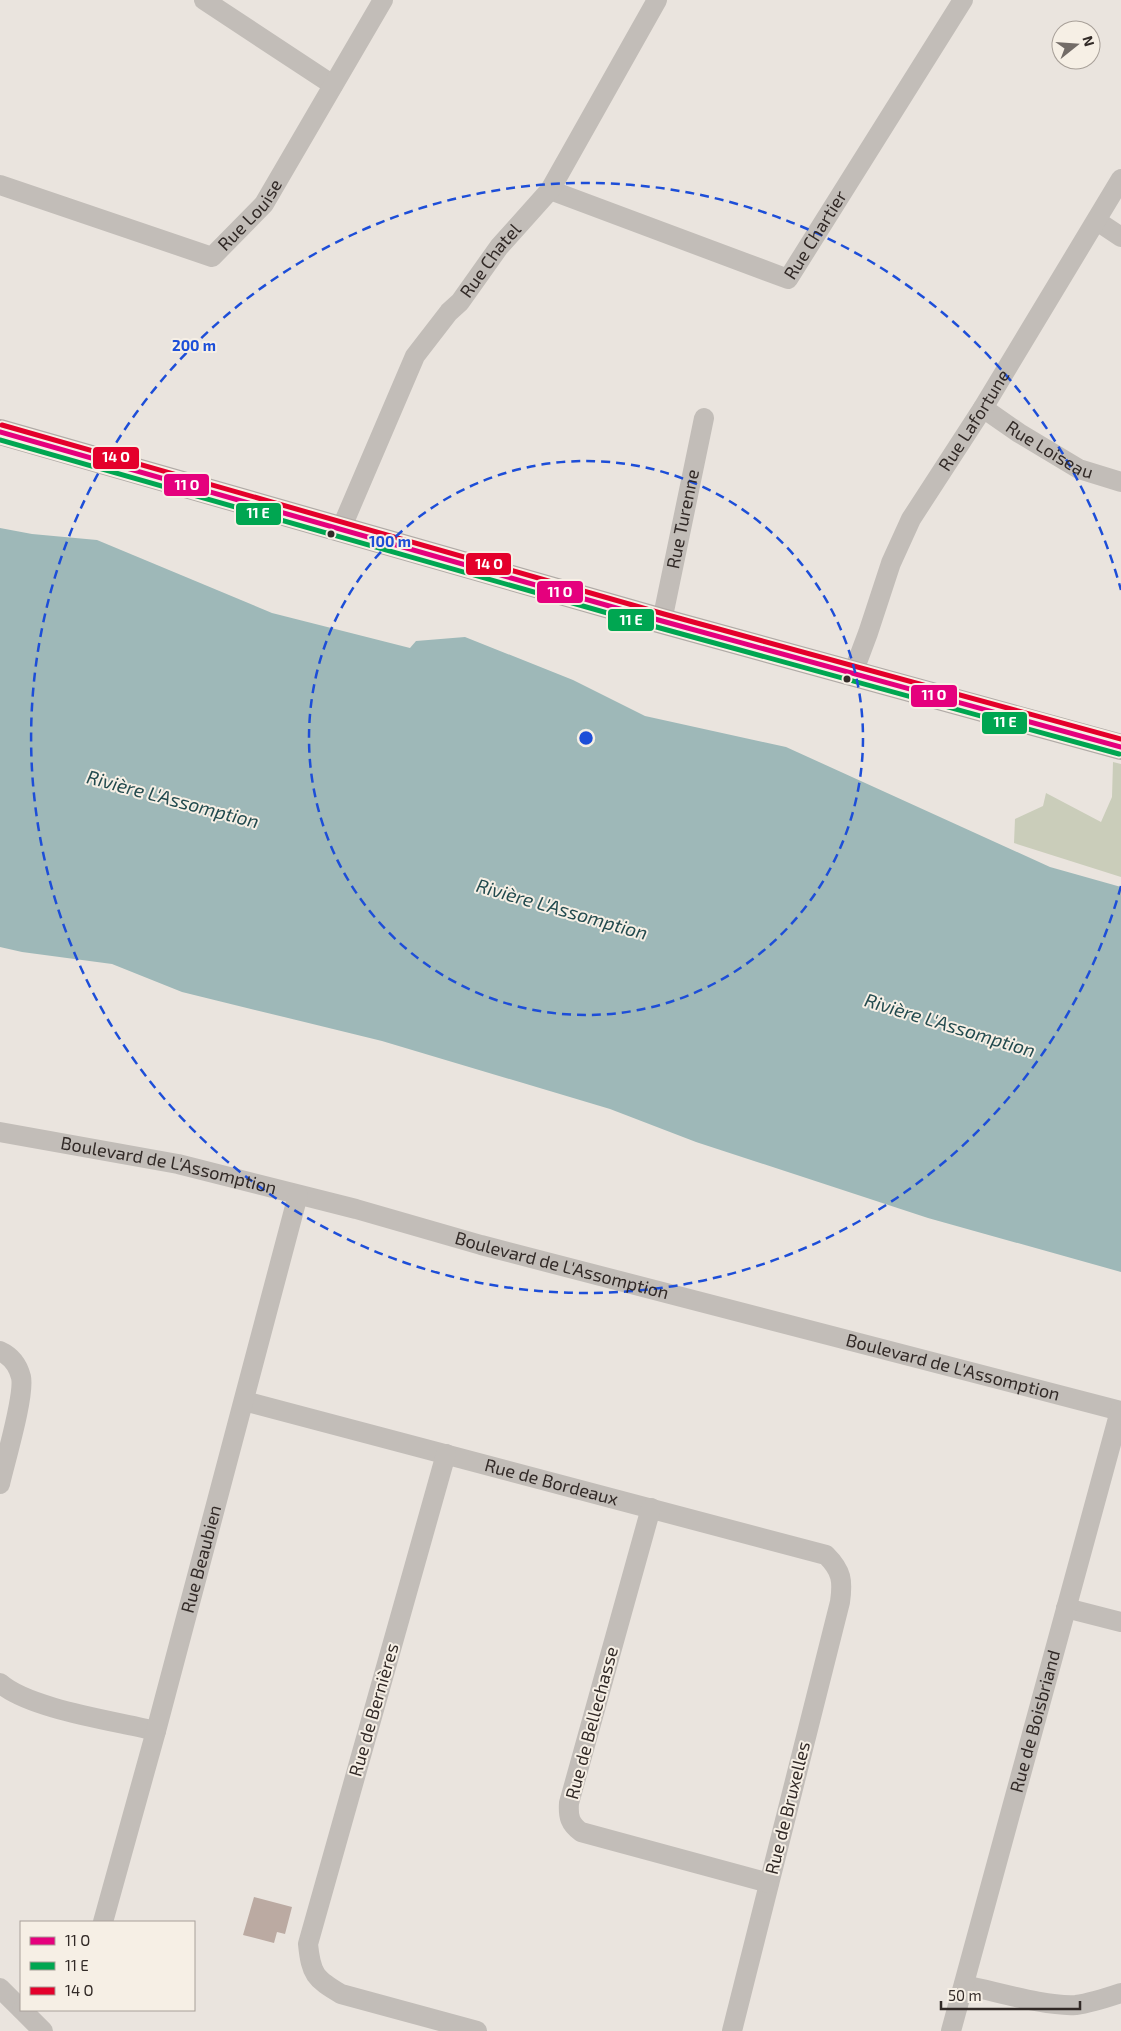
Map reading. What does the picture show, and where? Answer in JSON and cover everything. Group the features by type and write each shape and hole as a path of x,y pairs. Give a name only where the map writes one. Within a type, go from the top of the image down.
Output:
{"main road":[{"path":"0,432 662,621 1121,747"}],"street":[{"path":"204,0 333,85"},
{"name":"Rue Louise","path":"0,185 212,258 264,204 383,0"},
{"name":"Rue Chatel","path":"341,529 415,356 449,312 460,302 499,246 550,190 657,0"},
{"name":"Rue Chartier","path":"550,190 788,279 964,0"},
{"name":"Rue Lafortune","path":"853,673 891,564 910,519 983,408 1097,222 1121,179"},
{"path":"1097,222 1121,237"},
{"name":"Rue Loiseau","path":"983,408 1019,433 1079,469 1121,482"},
{"name":"Rue Turenne","path":"662,621 704,418"},
{"name":"Boulevard de L'Assomption","path":"0,1132 178,1164 356,1209 480,1245 1121,1411"},
{"name":"Rue Beaubien","path":"103,1921 156,1731 298,1195"},
{"path":"0,1351 13,1360 21,1378 20,1394 0,1484"},
{"name":"Rue de Bordeaux","path":"244,1401 826,1556 837,1566 842,1584"},
{"name":"Rue de Boisbriand","path":"951,2031 1121,1411"},
{"name":"Rue de Bernières","path":"446,1454 308,1944 310,1967 322,1983 341,1994 477,2031"},
{"name":"Rue de Bellechasse","path":"651,1508 569,1804 568,1816 573,1826 581,1832 769,1884"},
{"name":"Rue de Bruxelles","path":"732,2031 840,1602 842,1584"},
{"path":"1066,1608 1121,1622"},
{"path":"0,1682 5,1687 41,1704 156,1731"},
{"path":"964,1985 1052,2004 1067,2005 1093,2002 1121,1993"},
{"path":"0,1988 20,2006"},
{"path":"25,2011 43,2031"}],"green space":[{"path":"1113,762 1121,764 1121,877 1014,843 1015,819 1043,806 1046,793 1101,822 1112,797"}],"water":[{"name":"Rivière L'Assomption","path":"0,528 32,534 97,540 272,613 410,648 416,641 465,637 573,680 645,716 786,747 1050,867 1121,887 1121,1272 928,1218 696,1142 610,1109 382,1041 182,992 112,964 22,952 0,947"}],"building":[{"path":"254,1897 292,1907 285,1934 277,1932 274,1943 243,1935"}],"transit line":[{"path":"2,425 664,614 1121,739"},
{"path":"0,432 662,621 1121,747"},
{"path":"0,440 660,628 1119,754"}]}
